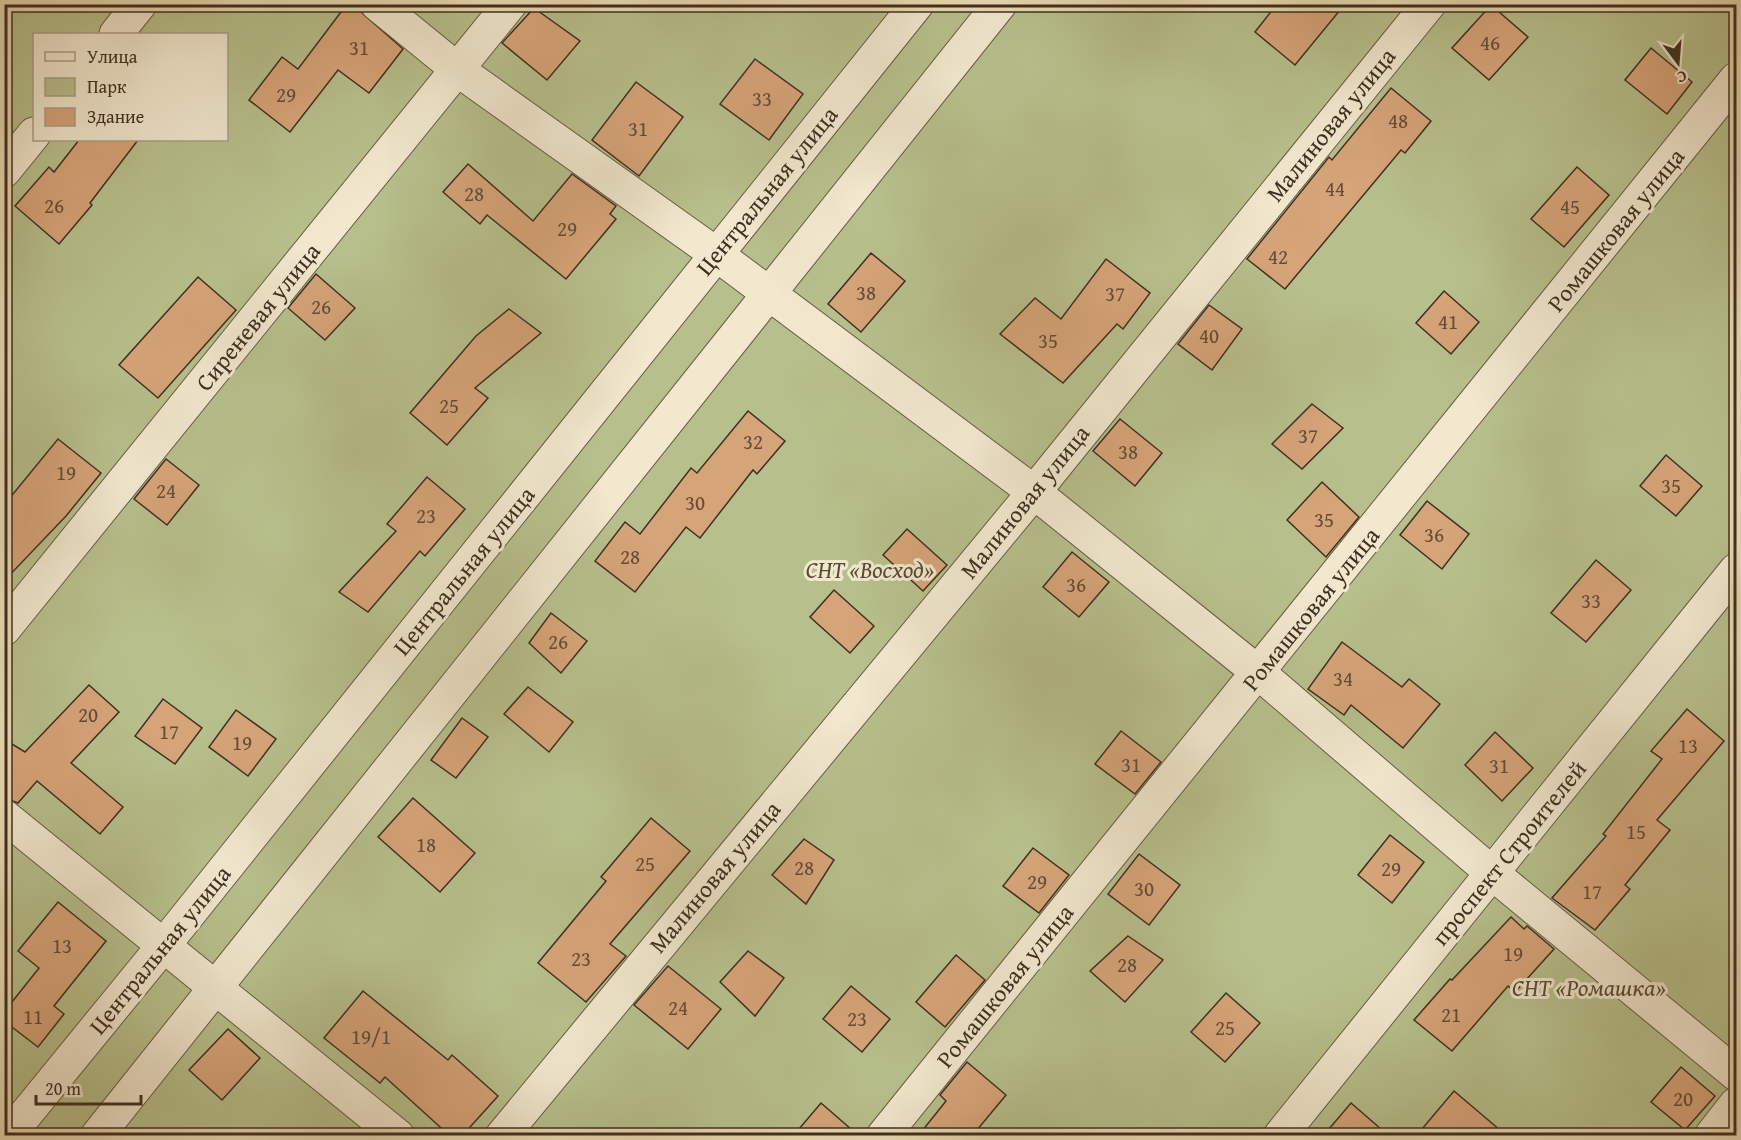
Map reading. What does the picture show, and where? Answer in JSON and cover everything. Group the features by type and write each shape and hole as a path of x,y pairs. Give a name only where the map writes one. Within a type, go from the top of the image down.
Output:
{"street":[{"path":"117,33 140,4"},
{"path":"377,4 458,70 716,254 1034,492 1259,674 1492,873 1737,1074"},
{"name":"Сиреневая улица","path":"4,628 510,4"},
{"name":"Центральная улица","path":"8,1136 164,945 917,4"},
{"path":"97,1136 1000,4"},
{"name":"Малиновая улица","path":"502,1136 1034,492 1429,4"},
{"name":"Ромашковая улица","path":"883,1136 1259,674 1737,79"},
{"path":"4,171 33,135"},
{"name":"проспект Строителей","path":"1280,1136 1737,570"},
{"path":"4,816 398,1136"},
{"path":"1711,1136 1737,1104"}],"green space":[{"name":"СНТ «Восход»","path":"5,5 1736,5 1736,1135 5,1136"}],"building":[{"path":"347,4 360,11 403,49 369,93 338,70 290,132 249,100 282,57 298,69"},
{"path":"1277,4 1345,4 1295,65 1255,32"},
{"path":"1491,5 1528,37 1489,80 1452,48"},
{"path":"534,8 580,41 547,80 502,43"},
{"path":"1651,48 1692,82 1667,114 1625,80"},
{"path":"755,59 803,94 769,140 720,104"},
{"path":"636,82 683,117 639,176 592,140"},
{"path":"1391,88 1431,121 1405,153 1401,150 1285,289 1247,259 1329,157 1332,160"},
{"path":"78,141 137,141 90,203 92,205 59,244 15,206 49,167 54,172"},
{"path":"468,164 533,221 572,174 616,206 610,214 616,219 566,279 487,215 480,224 443,192"},
{"path":"1577,167 1609,195 1564,247 1531,219"},
{"path":"871,253 905,281 861,332 828,304"},
{"path":"1106,259 1150,293 1123,329 1117,324 1063,383 1000,334 1035,298 1061,319"},
{"path":"316,274 355,308 325,340 288,308"},
{"path":"198,277 236,310 158,398 119,365"},
{"path":"1444,291 1479,322 1451,354 1416,323"},
{"path":"1209,305 1242,329 1212,370 1178,344"},
{"path":"509,309 541,333 475,388 488,398 447,445 410,413 476,336"},
{"path":"1312,404 1343,428 1302,469 1272,444"},
{"path":"748,411 785,441 757,474 753,470 700,538 686,527 635,592 595,561 625,522 640,534 691,468 697,473"},
{"path":"1120,419 1162,453 1135,486 1093,451"},
{"path":"58,439 101,473 66,516 4,581 4,505"},
{"path":"1666,455 1702,486 1676,516 1640,486"},
{"path":"166,459 199,485 167,525 134,499"},
{"path":"427,477 465,509 425,556 420,551 368,612 339,592 396,531 387,524"},
{"path":"1322,482 1359,517 1326,557 1287,520"},
{"path":"1427,501 1469,534 1442,569 1400,535"},
{"path":"907,529 947,565 923,591 883,555"},
{"path":"1072,552 1109,582 1079,617 1043,587"},
{"path":"1596,560 1631,590 1586,642 1551,613"},
{"path":"834,590 874,626 850,653 810,617"},
{"path":"551,613 587,641 561,673 529,643"},
{"path":"1342,642 1402,687 1409,679 1440,704 1403,748 1351,705 1344,715 1308,689"},
{"path":"89,685 119,712 71,763 123,807 100,834 37,781 18,803 4,798 4,739 25,752"},
{"path":"528,687 573,722 549,752 504,714"},
{"path":"163,699 202,728 175,764 135,736"},
{"path":"1687,709 1724,741 1657,820 1670,830 1625,885 1630,889 1595,930 1552,898 1606,836 1603,834 1662,759 1651,751"},
{"path":"236,710 276,739 248,776 209,747"},
{"path":"462,718 488,737 456,778 431,760"},
{"path":"1121,731 1161,762 1135,794 1095,764"},
{"path":"1495,732 1533,768 1502,801 1465,765"},
{"path":"413,798 475,853 440,892 378,837"},
{"path":"651,818 690,851 610,944 626,956 586,1002 538,963 606,881 601,877"},
{"path":"1390,835 1424,862 1392,903 1358,875"},
{"path":"804,839 834,860 806,904 772,875"},
{"path":"1033,848 1069,875 1039,913 1003,886"},
{"path":"1139,854 1180,885 1149,925 1108,894"},
{"path":"58,902 106,941 54,1006 64,1014 38,1047 4,1021 4,1012 39,968 18,951"},
{"path":"1511,917 1524,929 1527,926 1554,949 1515,992 1508,986 1452,1051 1414,1020 1450,979 1452,980"},
{"path":"1128,936 1163,960 1125,1002 1090,971"},
{"path":"748,951 784,978 755,1016 720,982"},
{"path":"956,955 985,980 945,1027 916,1002"},
{"path":"668,966 721,1009 688,1049 634,1005"},
{"path":"851,986 890,1019 862,1052 823,1019"},
{"path":"363,991 448,1060 452,1055 498,1096 462,1136 450,1136 385,1077 380,1083 324,1038"},
{"path":"1226,993 1260,1023 1225,1062 1191,1032"},
{"path":"228,1029 260,1058 222,1100 189,1070"},
{"path":"967,1062 1006,1095 972,1136 918,1136 946,1101 940,1095"},
{"path":"1681,1067 1715,1096 1685,1130 1651,1102"},
{"path":"1454,1091 1507,1136 1416,1136"},
{"path":"821,1103 859,1136 793,1136"},
{"path":"1351,1103 1389,1136 1323,1136"}],"park label":[{"name":"СНТ «Ромашка»","path":"1589,988"}]}
